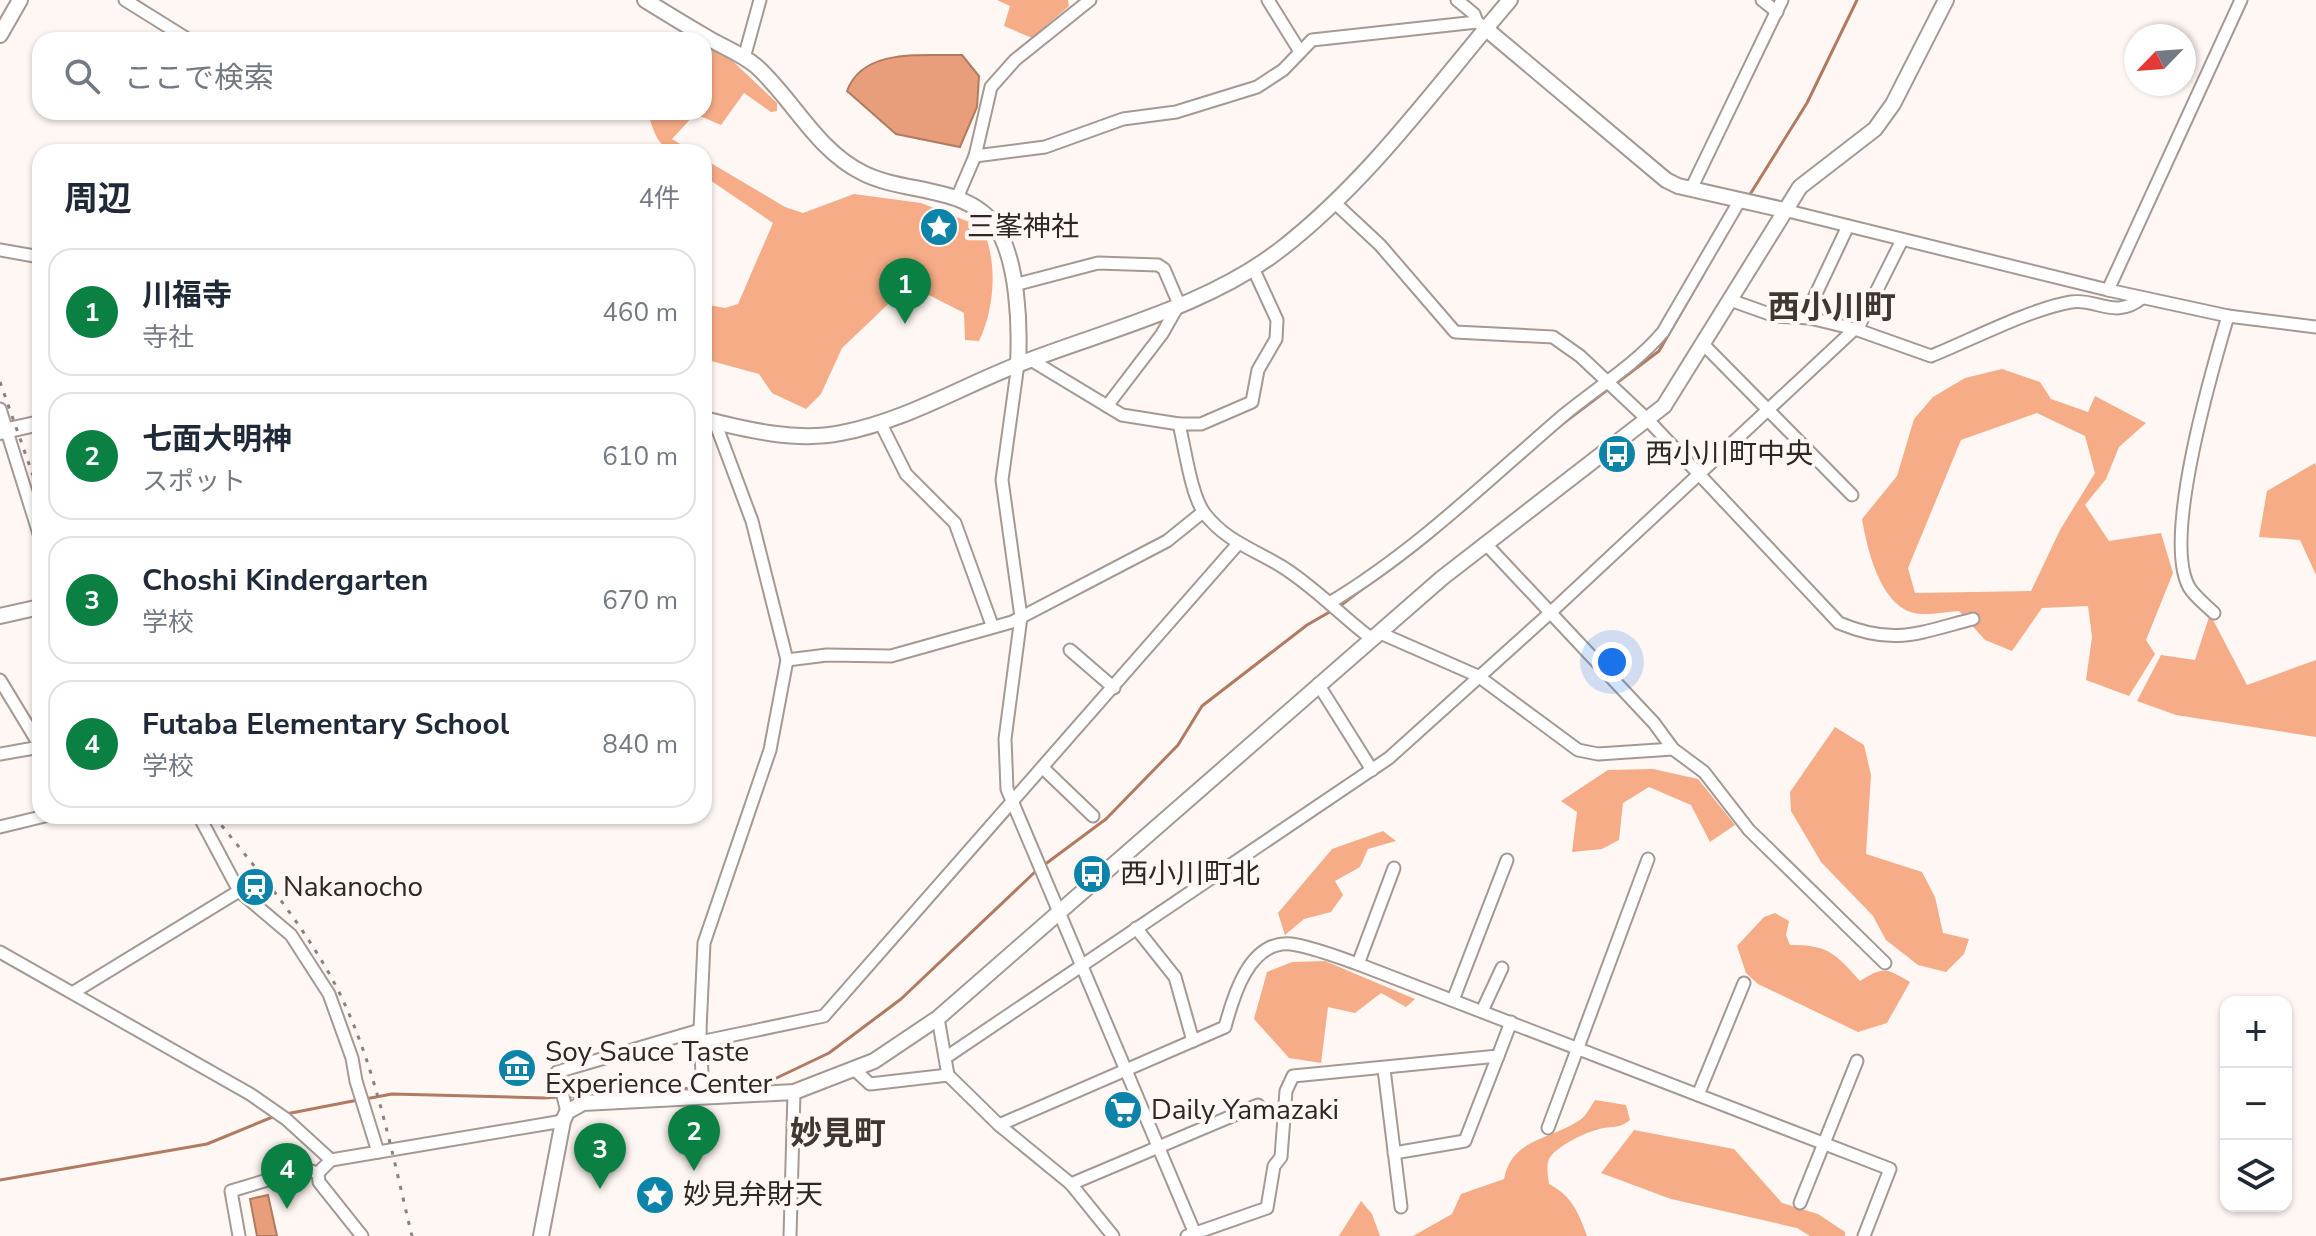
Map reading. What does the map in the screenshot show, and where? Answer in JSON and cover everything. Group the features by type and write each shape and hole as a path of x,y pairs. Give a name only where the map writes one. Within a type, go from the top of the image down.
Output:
{"street":[{"path":"0,35 20,0"},
{"path":"125,0 176,32"},
{"path":"645,0 700,32"},
{"path":"744,58 760,0"},
{"path":"957,198 975,156 991,87 1090,0"},
{"path":"1268,0 1299,50"},
{"path":"1457,0 1474,14 1481,25 1666,180 1691,189 2142,298 2228,316 2316,327"},
{"path":"712,420 809,436 840,433 880,422 1024,362 1121,330 1253,268 1279,252 1335,203 1481,25 1510,0"},
{"path":"1762,0 1777,12"},
{"path":"1691,189 1782,0"},
{"path":"318,1173 331,1160 565,1117 583,1103 794,1092 856,1071 938,1018 1318,684 1485,543 1664,406 1784,210 1815,172 1875,129 1893,104 1946,0"},
{"path":"2108,290 2241,0"},
{"path":"975,156 1045,147 1123,119 1176,112 1218,100 1269,81 1312,40 1481,25"},
{"path":"712,39 756,66 837,155 860,172 897,185 957,198 981,212 997,228 1014,285 1024,362 1002,480 1021,617 1005,739 1005,774 1012,803 1158,1145 1193,1235 1267,1208 1274,1166 1281,1157 1286,1091 1293,1076 1498,1056"},
{"path":"1331,602 1406,548 1606,380 1638,358 1663,332 1740,200"},
{"path":"1335,203 1380,245 1455,332 1553,337 1606,380 1648,420 1839,623 1868,635 1888,638 1973,619"},
{"path":"1805,317 1848,226"},
{"path":"948,1056 1372,770 1550,613 1855,329 1902,240"},
{"path":"0,250 32,256"},
{"path":"1014,285 1098,263 1158,265 1164,269 1179,304"},
{"path":"1024,362 1122,415 1179,424 1201,424 1252,402 1258,370 1276,339 1277,320 1253,268"},
{"path":"1730,300 1775,316 1805,317 1855,329 1931,356 2073,301 2105,309 2132,306 2142,298"},
{"path":"1107,406 1162,334 1179,304"},
{"path":"2214,613 2189,587 2180,542 2198,416 2228,316"},
{"path":"1703,344 1852,495"},
{"path":"0,409 4,431 32,513"},
{"path":"880,422 906,474 955,523 992,625"},
{"path":"1179,424 1203,512 1237,545 1278,564 1331,602 1337,613 1376,636 1478,676 1578,750 1598,754 1673,749"},
{"path":"4,431 32,425"},
{"path":"703,1097 700,1036 704,943 770,750 787,660 752,521 712,427"},
{"path":"787,660 827,655 891,656 1021,617 1054,597 1104,576 1167,541 1203,512"},
{"path":"1485,543 1673,749 1704,772 1749,830 1885,963"},
{"path":"541,1236 565,1117 557,1072 700,1036 824,1016 1237,545"},
{"path":"0,616 32,609"},
{"path":"1070,650 1114,688"},
{"path":"0,680 32,734"},
{"path":"1318,684 1372,770"},
{"path":"0,754 32,748"},
{"path":"1043,768 1093,816"},
{"path":"0,827 32,819"},
{"path":"203,824 239,891 291,935 329,994 352,1058 378,1152"},
{"path":"1548,1128 1648,859"},
{"path":"1453,1000 1507,860"},
{"path":"1358,964 1394,868"},
{"path":"74,992 239,891"},
{"path":"1136,928 1175,977 1193,1041"},
{"path":"999,1125 1225,1027 1239,978 1270,949 1288,944 1358,964 1890,1169 1864,1236"},
{"path":"0,952 269,1106 331,1160"},
{"path":"1482,1011 1502,968"},
{"path":"1698,1095 1744,983"},
{"path":"938,1018 948,1056 948,1075 999,1125 1071,1184 1113,1236"},
{"path":"1394,1153 1465,1141 1511,1022"},
{"path":"1800,1203 1857,1061"},
{"path":"1384,1069 1401,1207"},
{"path":"856,1071 870,1084 948,1075"},
{"path":"790,1236 794,1092"},
{"path":"1071,1184 1258,1105"},
{"path":"239,1236 231,1191 304,1169 318,1173"},
{"path":"318,1173 323,1189 362,1236"}],"shaded area":[{"path":"997,0 1068,0 1069,6 1032,38 1004,26 1010,6"},
{"path":"718,47 777,103 777,111 771,112 744,93 721,125 709,120 712,120 712,48"},
{"path":"913,55 962,55 979,76 977,107 960,147 896,134 847,91 855,77 866,67 880,61"},
{"path":"650,120 689,120 672,139 680,144 662,144"},
{"path":"712,164 785,207 803,213 854,194 921,203 982,227 991,255 992,284 988,314 979,341 965,340 964,313 931,296 903,290 842,348 821,394 806,409 772,393 759,374 712,361 712,306 725,308 738,304 773,223 712,181"},
{"path":"2002,369 2040,382 2051,399 2088,412 2095,396 2146,423 2119,447 2106,479 2085,505 2109,541 2161,533 2173,573 2146,640 2155,654 2129,696 2086,680 2092,637 2088,606 2042,608 2012,651 1985,640 1959,611 1930,614 1902,608 1892,599 1877,574 1862,519 1897,476 1914,419 1933,397 1965,378","holes":["2037,413 2085,436 2095,473 2060,530 2031,591 1915,593 1908,568 1961,440"]},
{"path":"2315,463 2316,575 2300,540 2259,537 2267,491"},
{"path":"2210,614 2247,685 2316,660 2316,737 2176,715 2137,701 2161,655 2195,660"},
{"path":"1835,727 1864,745 1871,775 1866,854 1922,872 1935,897 1943,933 1969,939 1964,954 1946,972 1918,965 1886,940 1873,916 1821,862 1791,811 1790,792"},
{"path":"1653,769 1698,779 1735,825 1710,842 1691,805 1649,787 1623,803 1619,840 1602,849 1572,852 1577,812 1561,801 1608,770"},
{"path":"1383,831 1396,841 1368,849 1360,867 1335,881 1343,895 1331,912 1304,919 1285,935 1278,913 1332,849"},
{"path":"1775,913 1789,921 1786,935 1790,945 1814,947 1831,953 1860,981 1885,971 1910,982 1887,1023 1858,1032 1758,984 1746,973 1737,946 1764,917"},
{"path":"1325,961 1415,999 1406,1007 1381,993 1355,1013 1328,1007 1321,1063 1289,1058 1254,1019 1267,972 1292,962"},
{"path":"1595,1100 1626,1105 1630,1120 1570,1142 1552,1155 1548,1165 1549,1184 1573,1206 1587,1236 1413,1236 1452,1214 1461,1194 1504,1179 1515,1155 1534,1142 1580,1120"},
{"path":"1634,1130 1734,1149 1782,1203 1818,1214 1845,1232 1845,1236 1810,1236 1797,1228 1671,1199 1601,1173"},
{"path":"268,1195 277,1236 257,1236 250,1199"},
{"path":"1361,1201 1372,1214 1380,1236 1339,1236"}],"waterway":[{"path":"1749,196 1807,103 1857,0"},
{"path":"1553,431 1659,351 1703,275"},
{"path":"1340,606 1366,586"},
{"path":"365,1099 392,1094 544,1098 766,1083 829,1053 901,999 1036,871 1106,819 1178,745 1202,706 1307,625 1333,610"},
{"path":"286,1114 358,1100"},
{"path":"0,1180 207,1144 275,1116"}],"railway":[{"path":"0,382 32,472"},
{"path":"220,824 296,922 338,990 373,1080 412,1236"}],"place":[{"name":"三峯神社","path":"939,227"},
{"name":"川福寺","path":"905,324"},
{"name":"西小川町中央","path":"1617,454"},
{"name":"西小川町北","path":"1092,874"},
{"name":"Nakanocho","path":"255,887"},
{"name":"Soy Sauce Taste Experience Center","path":"517,1068"},
{"name":"Daily Yamazaki","path":"1123,1110"},
{"name":"七面大明神","path":"694,1171"},
{"name":"Choshi Kindergarten","path":"600,1189"},
{"name":"妙見弁財天","path":"655,1195"},
{"name":"Futaba Elementary School","path":"287,1209"}],"district":[{"name":"西小川町","path":"1832,307"},
{"name":"妙見町","path":"838,1133"}]}
